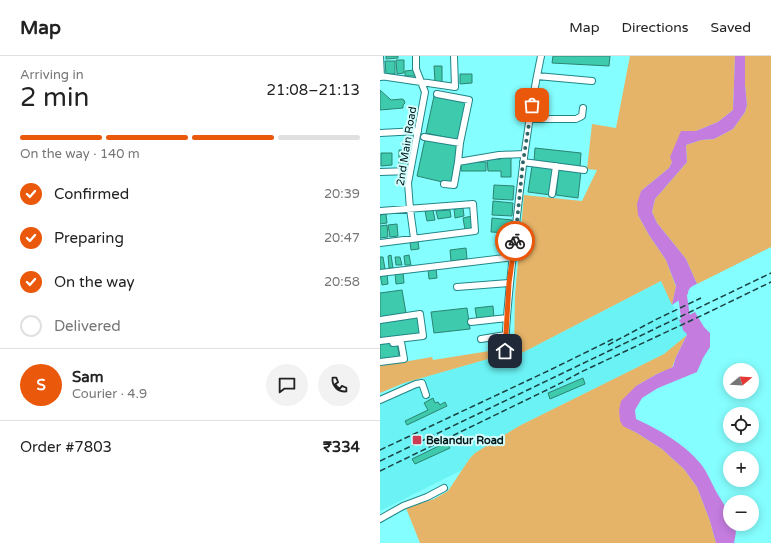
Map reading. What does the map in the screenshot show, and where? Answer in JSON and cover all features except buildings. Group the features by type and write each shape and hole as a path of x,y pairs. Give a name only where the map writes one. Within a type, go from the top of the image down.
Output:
{"street":[{"path":"380,56 381,77 455,87 454,56"},
{"name":"2nd Main Road","path":"414,238 408,183 425,92 416,69 416,56"},
{"path":"505,351 509,283 523,162 541,56"},
{"path":"537,76 592,81"},
{"path":"437,94 469,100 460,143 454,185 444,184"},
{"path":"530,119 576,119 582,116 583,108"},
{"path":"380,133 418,131"},
{"path":"424,137 460,143"},
{"path":"458,162 499,155 524,154"},
{"path":"523,162 584,170"},
{"path":"552,194 556,166"},
{"path":"380,172 410,171"},
{"path":"380,211 473,204 475,231 380,242"},
{"path":"380,273 513,257"},
{"path":"456,287 509,283"},
{"path":"380,320 420,314 423,336 380,341"},
{"path":"471,322 507,318"},
{"path":"481,339 506,335"},
{"path":"380,345 401,342 404,359 380,362"},
{"path":"380,400 416,384 422,383 426,395"},
{"path":"380,519 403,506 427,497 444,488"}],"shaded area":[{"path":"630,56 735,56 733,110 718,122 696,131 669,168 641,191 638,215 649,235 666,260 676,287 672,305 661,281 514,357 515,295 524,195 582,201 597,170 587,169 592,124 616,128"},
{"path":"735,56 745,56 747,105 745,112 733,129 714,139 701,140 686,145 687,162 655,199 652,212 657,223 686,259 697,284 689,290 688,294 672,305 676,286 666,260 649,235 638,215 637,204 641,191 669,168 672,162 670,157 681,131 696,131 718,122 733,110"},
{"path":"745,56 771,56 771,247 697,284 686,259 657,223 652,212 655,199 687,162 686,145 701,140 714,139 733,129 745,112 747,105"},
{"path":"661,281 687,335 664,354 519,426 475,453 462,470 380,511 380,403 391,397 404,383 502,355 514,357"},
{"path":"695,312 704,327 710,333 710,347 697,372 658,388 642,398 635,410 636,419 679,443 703,466 723,502 723,531 736,532 734,543 716,543 710,521 697,487 684,469 662,449 623,426 620,421 619,410 621,401 636,386 673,367 676,357 687,335 679,320"},
{"path":"687,335 672,368 657,374 636,386 624,426 662,449 684,469 697,487 710,521 716,543 420,543 406,508 434,499 448,491 475,453 519,426 664,354"},
{"path":"502,349 502,355 404,383 380,393 380,366 432,357 433,360"}],"waterway":[{"path":"681,285 687,328"}],"railway":[{"path":"380,461 771,273"},
{"path":"380,471 581,372 771,282"},
{"path":"608,345 701,298"},
{"path":"380,450 613,339"}],"way so far":[{"path":"515,241 523,162 532,105"}],"place":[{"name":"Belandur Road","path":"417,440"}],"route":[{"path":"505,351 509,283 515,241"}]}
